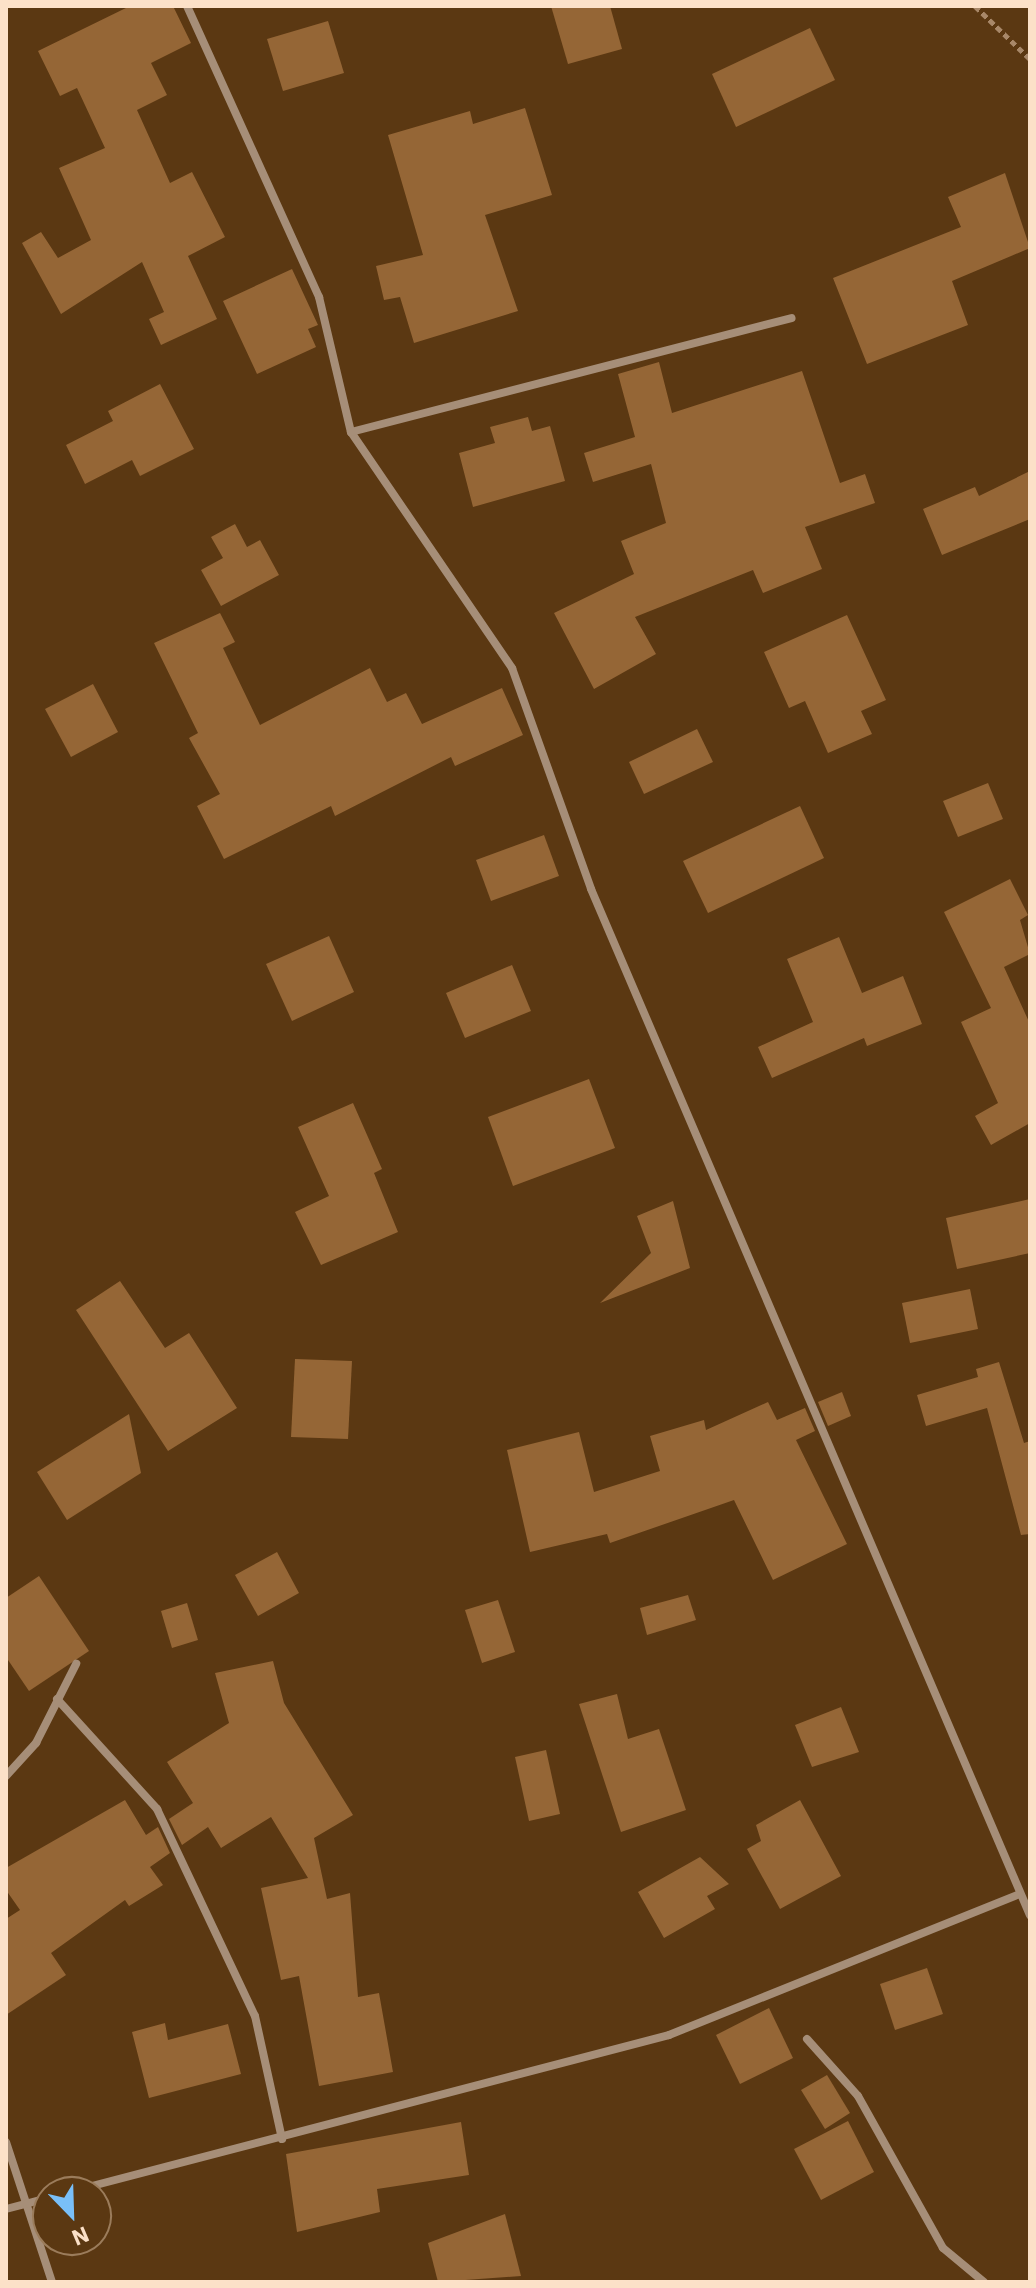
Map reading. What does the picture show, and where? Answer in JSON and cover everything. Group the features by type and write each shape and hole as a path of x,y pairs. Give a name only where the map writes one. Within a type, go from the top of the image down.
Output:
{"street":[{"path":"187,6 319,297 351,432 512,668 597,903 1030,1915"},
{"path":"351,432 792,318"},
{"path":"6,1776 36,1743 76,1664"},
{"path":"57,1699 157,1809 255,2016 282,2139"},
{"path":"112,2181 669,2035 1019,1894"},
{"path":"807,2039 858,2096 943,2248 984,2282"},
{"path":"6,2142 29,2203 52,2282"},
{"path":"6,2209 32,2202"}],"path":[{"path":"975,6 1030,59"}],"building":[{"path":"130,6 173,6 191,43 151,63 167,95 137,110 170,183 192,172 225,237 188,256 217,319 161,345 149,319 164,312 142,262 61,314 22,243 41,232 58,258 91,240 59,168 105,148 77,88 60,96 38,51"},
{"path":"551,6 610,6 622,49 568,64"},
{"path":"328,21 344,73 283,91 267,39"},
{"path":"810,28 835,80 736,127 712,74"},
{"path":"525,108 552,195 485,215 518,311 414,343 400,297 384,300 376,266 423,255 388,135 470,111 473,124"},
{"path":"1005,173 1030,248 952,281 968,325 867,364 833,278 961,227 948,197"},
{"path":"292,269 318,325 308,329 316,347 257,374 223,301"},
{"path":"659,362 672,413 802,371 840,483 865,474 875,503 805,527 822,569 763,593 753,570 635,617 656,654 594,689 554,613 634,574 621,541 666,523 651,464 593,482 584,453 635,437 618,374"},
{"path":"160,384 194,449 140,476 132,460 85,484 66,445 113,421 108,411"},
{"path":"528,417 532,431 550,426 565,481 473,507 459,453 495,443 490,427"},
{"path":"1030,471 1030,519 942,555 923,509 975,487 979,496"},
{"path":"235,524 247,547 260,540 279,575 221,606 201,570 223,558 211,537"},
{"path":"220,613 235,642 223,648 260,725 370,668 387,702 406,693 422,724 502,688 523,735 455,766 451,757 335,816 331,806 224,859 197,806 220,794 189,738 198,733 154,643"},
{"path":"847,615 886,700 861,711 872,734 828,753 805,701 789,708 764,652"},
{"path":"93,684 118,732 71,757 45,709"},
{"path":"697,729 713,762 644,794 629,762"},
{"path":"988,783 1003,819 958,837 943,801"},
{"path":"800,806 824,858 708,913 683,861"},
{"path":"544,835 559,876 491,901 476,860"},
{"path":"1010,879 1028,915 1020,920 1030,954 1004,967 1030,1024 1030,1123 991,1145 975,1116 998,1103 961,1022 991,1008 944,912"},
{"path":"329,936 354,992 292,1021 266,964"},
{"path":"839,937 862,993 903,976 922,1024 867,1046 864,1038 772,1078 758,1047 813,1022 787,959"},
{"path":"512,965 531,1011 465,1038 446,993"},
{"path":"589,1079 615,1148 513,1186 488,1117"},
{"path":"353,1103 382,1169 374,1173 398,1232 321,1265 295,1212 329,1196 298,1127"},
{"path":"1030,1199 1030,1253 957,1269 946,1218"},
{"path":"673,1201 690,1268 600,1303 651,1253 637,1216"},
{"path":"120,1281 165,1348 189,1333 237,1408 168,1451 76,1310"},
{"path":"970,1289 978,1329 910,1343 902,1303"},
{"path":"295,1359 352,1361 348,1439 291,1437"},
{"path":"999,1362 1024,1443 1030,1441 1030,1534 1021,1535 987,1408 926,1426 917,1395 978,1377 976,1369"},
{"path":"842,1392 851,1416 828,1426 818,1402"},
{"path":"768,1402 777,1420 805,1408 815,1431 796,1440 847,1544 773,1580 734,1500 610,1543 607,1534 530,1552 507,1450 579,1432 594,1492 660,1471 650,1436 704,1420 706,1430"},
{"path":"129,1414 141,1473 67,1520 37,1472"},
{"path":"277,1552 299,1593 258,1616 235,1575"},
{"path":"39,1576 89,1651 29,1691 6,1657 6,1598"},
{"path":"688,1595 696,1620 647,1635 640,1608"},
{"path":"498,1600 515,1652 482,1663 465,1610"},
{"path":"187,1603 198,1640 172,1648 161,1611"},
{"path":"273,1661 284,1703 353,1815 314,1838 327,1899 350,1893 358,1997 379,1993 393,2072 319,2086 299,1976 281,1980 261,1888 308,1878 271,1817 221,1848 208,1827 182,1845 169,1819 193,1803 167,1762 229,1723 215,1673"},
{"path":"617,1694 628,1739 659,1729 686,1810 621,1832 579,1704"},
{"path":"841,1707 859,1752 812,1767 795,1725"},
{"path":"546,1750 560,1814 529,1821 515,1757"},
{"path":"125,1800 146,1835 158,1827 170,1853 150,1867 163,1885 129,1906 125,1900 51,1953 66,1975 6,2015 6,1919 20,1910 6,1890 6,1868"},
{"path":"800,1800 841,1876 780,1909 747,1849 761,1841 756,1825"},
{"path":"700,1857 729,1884 707,1896 715,1909 664,1938 638,1892"},
{"path":"927,1968 943,2014 895,2030 880,1984"},
{"path":"769,2008 793,2058 740,2084 716,2035"},
{"path":"165,2023 168,2040 228,2024 241,2074 149,2098 132,2032"},
{"path":"827,2075 850,2113 825,2129 801,2090"},
{"path":"848,2121 874,2172 821,2200 794,2149"},
{"path":"461,2122 469,2175 377,2189 380,2212 297,2232 286,2154"},
{"path":"505,2214 521,2276 438,2282 428,2243"}]}
